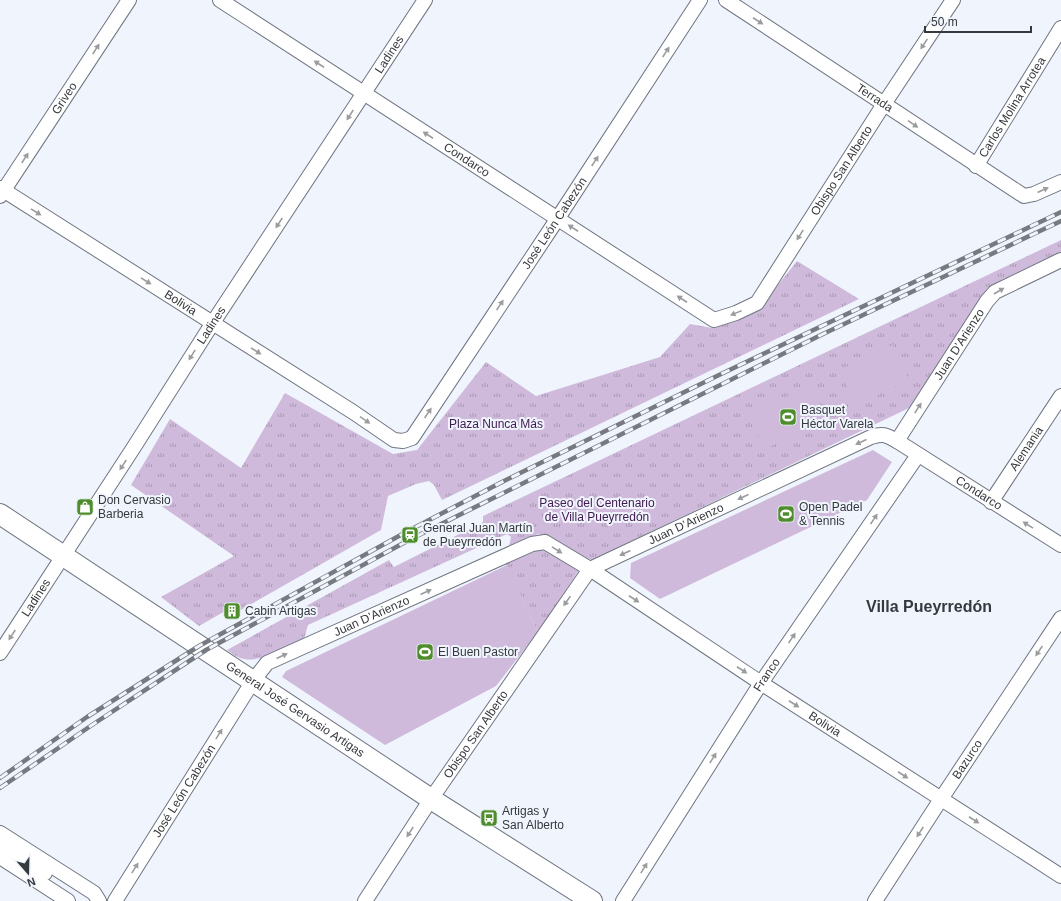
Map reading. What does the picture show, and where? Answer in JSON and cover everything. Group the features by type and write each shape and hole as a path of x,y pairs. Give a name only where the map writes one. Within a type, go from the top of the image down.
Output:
{"street":[{"name":"Griveo","path":"1,192 129,0"},
{"name":"Condarco","path":"220,0 714,320"},
{"name":"Ladines","path":"0,653 212,324 425,0"},
{"name":"José León Cabezón","path":"403,441 412,438 700,0"},
{"name":"Terrada","path":"726,0 976,166 1024,196 1034,194 1061,182"},
{"name":"Obispo San Alberto","path":"714,320 736,313 757,303 884,104 953,0"},
{"name":"Carlos Molina Arrotea","path":"976,166 1061,28"},
{"name":"Bolivia","path":"1,192 353,412 394,440 403,441"},
{"name":"Juan D’Arienzo","path":"253,681 267,663 532,544 545,542 590,569 871,437 880,434 888,436 896,441 987,301 995,292 1061,260"},
{"name":"Alemania","path":"991,502 1061,396"},
{"name":"Condarco","path":"896,441 1061,545"},
{"name":"Franco","path":"623,901 762,683 918,455"},
{"name":"General José Gervasio Artigas","path":"0,514 431,799 592,901"},
{"name":"Bolivia","path":"590,569 762,683 1061,876"},
{"name":"Obispo San Alberto","path":"365,901 431,799 590,569"},
{"name":"Bazurco","path":"876,901 941,799 1061,618"},
{"name":"José León Cabezón","path":"115,901 253,681"},
{"path":"0,833 94,893 100,901"},
{"path":"0,845 90,901"},
{"path":"0,857 68,901"}],"green space":[{"name":"Paseo del Centenario de Villa Pueyrredón","path":"1061,240 1061,252 988,288 909,408 592,560 578,555 545,536 538,534 509,547 511,537 507,534 308,625 304,639 274,653 251,660 240,658 227,650 389,560 394,567 483,522 483,516"},
{"name":"Plaza Nunca Más","path":"797,261 859,299 442,500 434,485 429,481 416,484 388,496 381,530 241,610 234,606 199,626 161,597 234,556 131,485 170,419 241,468 285,393 393,454 417,450 486,362 536,396 660,357 690,324 712,328 750,314 762,305"},
{"path":"893,345 909,380 856,405 839,370"},
{"name":"Basquet Héctor Varela","path":"811,385 827,419 765,449 748,415"},
{"name":"Open Padel & Tennis","path":"873,450 892,462 867,500 660,599 630,578 631,563"},
{"path":"544,550 579,570 538,632 506,564 533,551"},
{"name":"El Buen Pastor","path":"507,565 538,632 496,686 385,745 282,677 286,671"}],"railway":[{"path":"0,778 87,717 199,646 408,531 502,482 719,375 1061,212"},
{"path":"0,788 206,650 411,539 823,334 1061,221"}],"place":[{"name":"Basquet Héctor Varela","path":"788,417"},
{"name":"Don Cervasio Barberia","path":"85,507"},
{"name":"Open Padel & Tennis","path":"786,514"},
{"name":"General Juan Martín de Pueyrredón","path":"410,535"},
{"name":"Cabin Artigas","path":"232,611"},
{"name":"El Buen Pastor","path":"425,652"},
{"name":"Artigas y San Alberto","path":"489,818"}],"district":[{"name":"Villa Pueyrredón","path":"929,606"}]}
